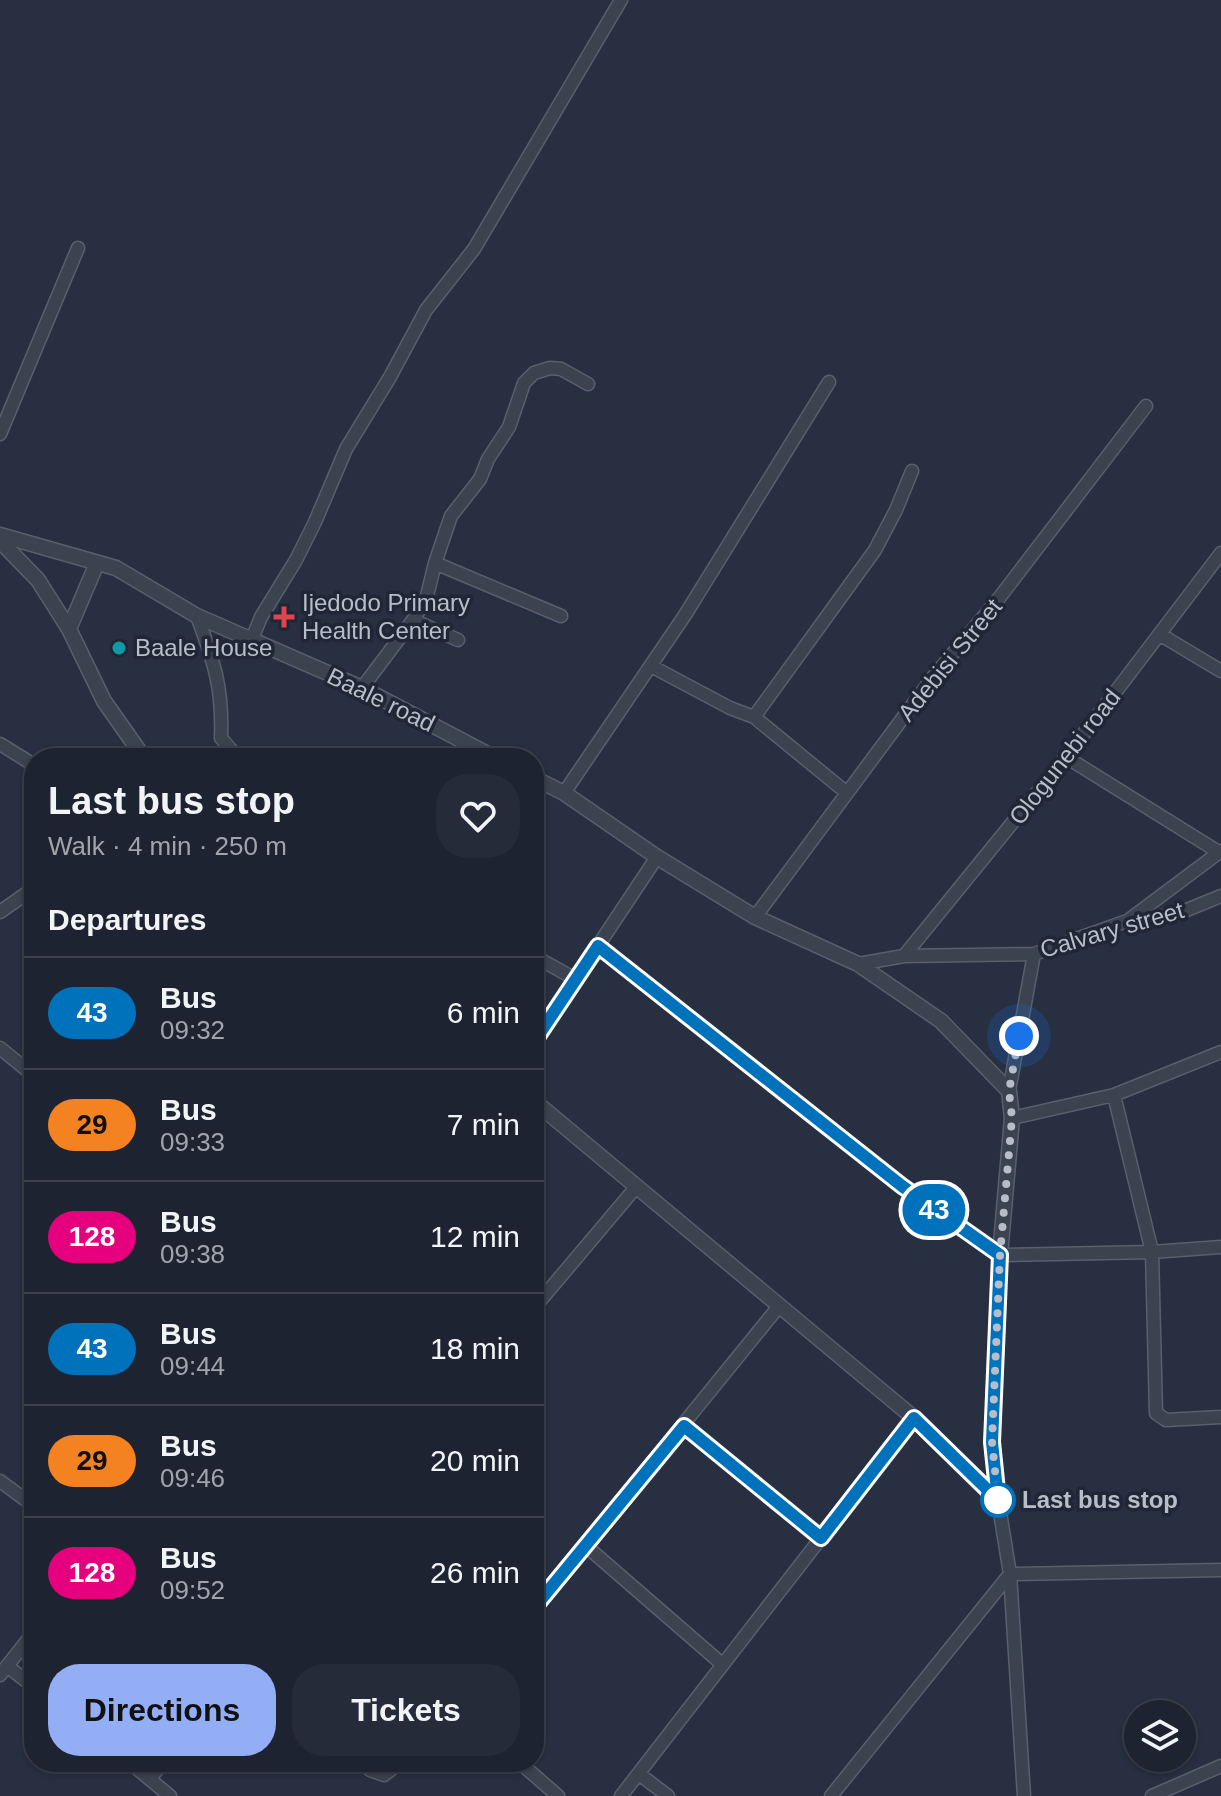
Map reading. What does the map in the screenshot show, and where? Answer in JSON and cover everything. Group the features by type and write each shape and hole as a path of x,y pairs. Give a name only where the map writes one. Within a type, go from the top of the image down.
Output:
{"street":[{"path":"252,639 261,617 315,522 346,449 426,310 474,249 621,0"},
{"path":"0,434 78,248"},
{"path":"362,688 426,600 451,516 480,479 488,459 509,427 524,383 534,373 550,368 561,369 588,384"},
{"path":"564,793 685,615 829,382"},
{"name":"Adebisi Street","path":"755,917 934,676 969,637 1146,406"},
{"path":"754,717 875,550 912,471"},
{"name":"Baale road","path":"0,535 116,568 197,616 362,688 476,748"},
{"path":"0,541 38,580 69,629 104,701 137,748"},
{"name":"Ologunebi road","path":"904,956 1066,757 1221,553"},
{"path":"69,629 97,563"},
{"path":"435,563 561,616"},
{"path":"197,616 216,668 224,724 221,738 230,748"},
{"path":"413,620 458,640"},
{"path":"1161,635 1221,671"},
{"path":"651,666 730,708 754,717 847,793"},
{"path":"0,744 24,759"},
{"path":"1066,757 1220,852 1127,921"},
{"path":"544,783 755,917 858,964 941,1021 1009,1091"},
{"path":"544,1028 657,857"},
{"path":"0,912 24,895"},
{"name":"Calvary street","path":"858,964 904,956 1034,954 1127,921 1177,914 1221,896"},
{"path":"598,946 902,1186 1000,1255 1152,1252 1221,1247"},
{"path":"1024,1796 1010,1574 992,1442 1000,1255 1012,1118 1009,1091 1034,954"},
{"path":"544,962 577,980"},
{"path":"0,1048 24,1068"},
{"path":"1012,1118 1114,1095 1221,1052"},
{"path":"1114,1095 1152,1252 1156,1413 1166,1420 1221,1417"},
{"path":"544,1109 914,1418 998,1500"},
{"path":"544,1295 637,1186"},
{"path":"544,1596 780,1305"},
{"path":"621,1796 914,1418"},
{"path":"684,1426 821,1538"},
{"path":"0,1481 24,1499"},
{"path":"586,1546 722,1664"},
{"path":"1010,1574 1221,1570"},
{"path":"831,1796 1010,1574"},
{"path":"24,1645 4,1670 24,1681"},
{"path":"1152,1796 1221,1766"},
{"path":"142,1772 170,1796"},
{"path":"150,1778 155,1772"},
{"path":"530,1772 558,1796"},
{"path":"639,1774 668,1796"}],"bus line":[{"name":"43","path":"544,1028 598,946 902,1186 1000,1255 992,1442 998,1500 914,1418 821,1538 684,1426 544,1596"}],"place":[{"name":"Ijedodo Primary Health Center","path":"284,617"},
{"name":"Baale House","path":"119,648"},
{"name":"Last bus stop","path":"998,1500"}],"route":[{"path":"998,1500 992,1442 1000,1255 1012,1118 1009,1091 1019,1036"}]}
